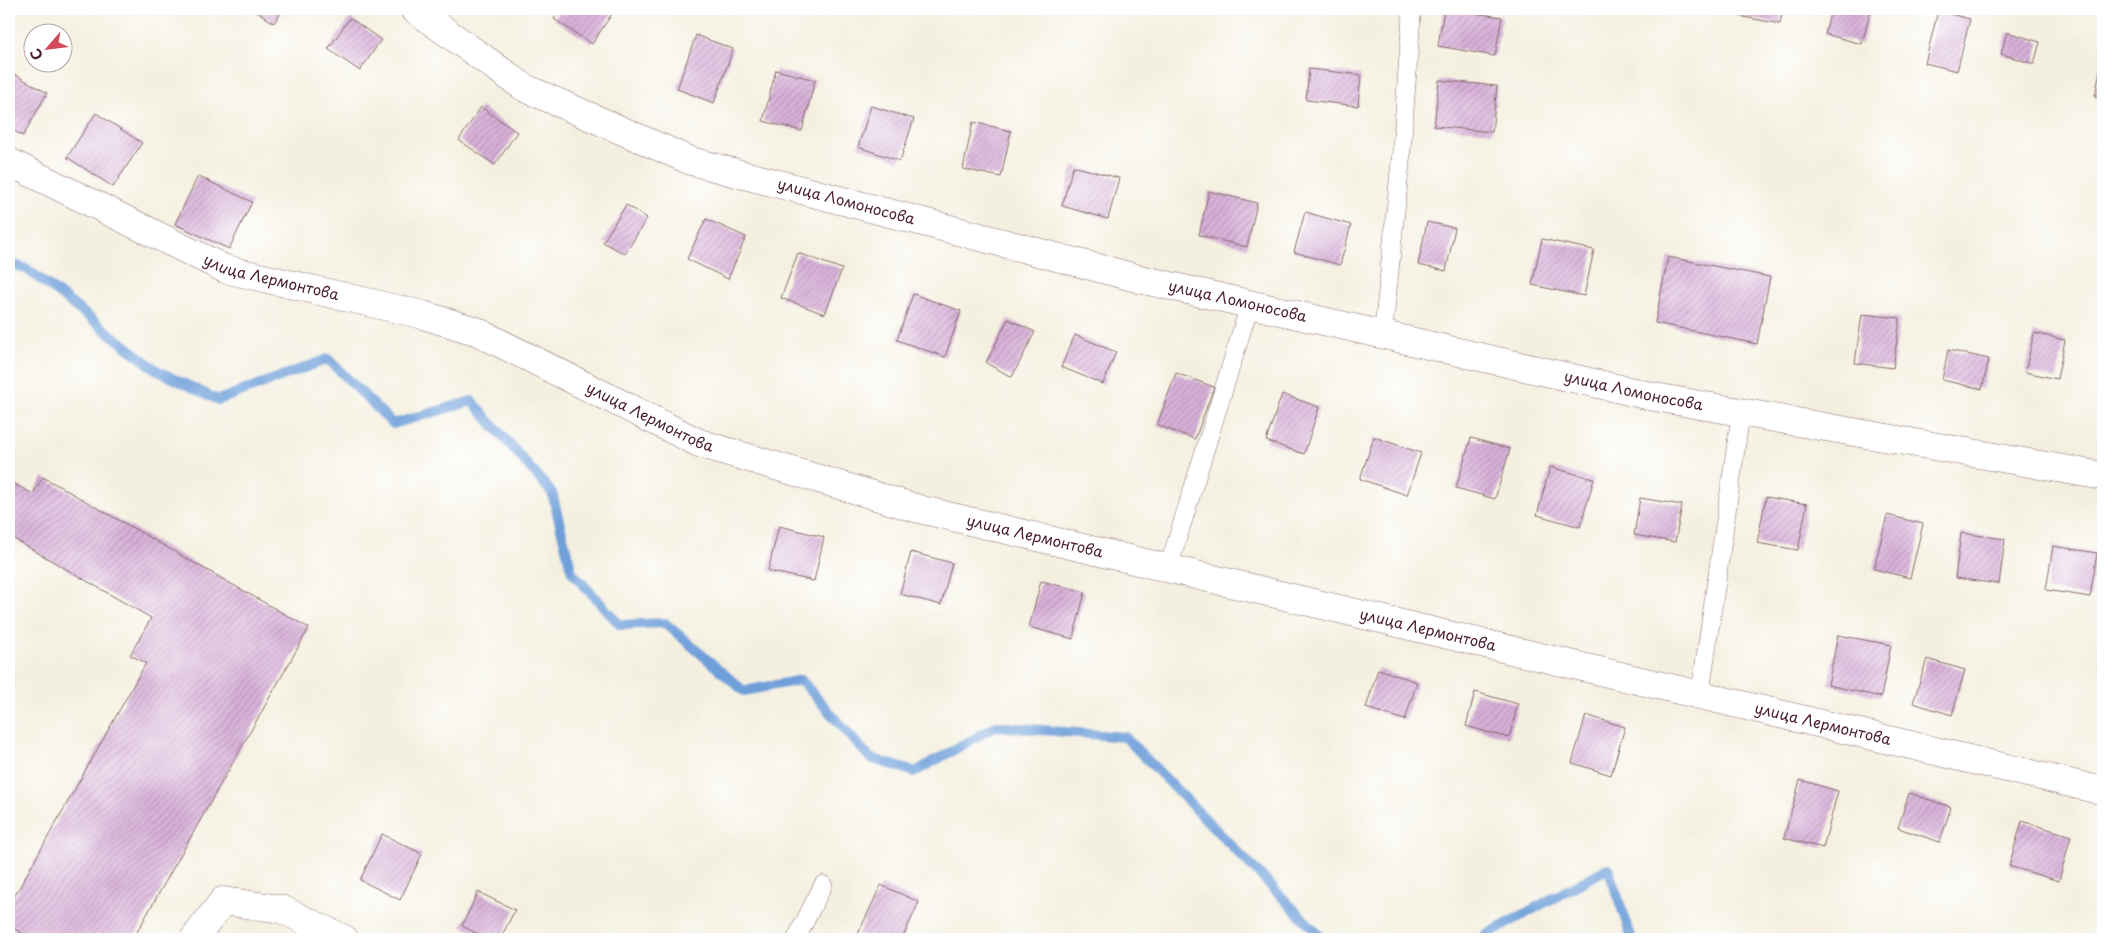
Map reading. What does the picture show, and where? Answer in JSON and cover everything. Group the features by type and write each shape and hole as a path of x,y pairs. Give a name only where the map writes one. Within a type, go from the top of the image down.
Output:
{"street":[{"name":"улица Ломоносова","path":"414,9 525,88 691,161 1130,276 1655,397 2103,476"},
{"name":"улица Лермонтова","path":"9,162 225,269 423,315 476,331 699,444 919,510 2103,791"},
{"path":"194,939 223,901 281,909 344,939"}],"lane":[{"path":"1383,334 1401,156 1412,9"},
{"path":"1168,569 1250,304"},
{"path":"1700,695 1741,412"},
{"path":"796,939 823,885"}],"building":[{"path":"253,9 283,9 274,23"},
{"path":"561,9 615,9 592,44 554,19"},
{"path":"1444,9 1502,17 1495,56 1438,46"},
{"path":"1741,9 1783,9 1780,24 1739,16"},
{"path":"1831,9 1871,9 1862,44 1825,34"},
{"path":"1938,11 1970,19 1957,71 1925,63"},
{"path":"350,18 381,40 360,71 328,49"},
{"path":"2007,32 2040,42 2034,64 2001,54"},
{"path":"696,35 733,49 714,103 677,89"},
{"path":"2101,64 2103,65 2103,99 2095,97"},
{"path":"1309,69 1361,75 1358,106 1306,100"},
{"path":"776,70 815,80 802,131 763,121"},
{"path":"9,71 47,93 23,136 9,128"},
{"path":"1439,80 1497,86 1492,132 1434,126"},
{"path":"871,106 914,119 900,161 858,147"},
{"path":"481,107 517,132 495,165 459,140"},
{"path":"96,113 142,143 113,187 67,157"},
{"path":"973,122 1011,131 1001,177 963,169"},
{"path":"1073,166 1119,178 1108,219 1062,206"},
{"path":"198,176 252,202 229,249 175,224"},
{"path":"1209,191 1257,203 1247,247 1199,235"},
{"path":"626,205 647,218 625,254 603,242"},
{"path":"1305,212 1351,225 1340,265 1294,252"},
{"path":"706,219 746,237 728,279 687,259"},
{"path":"1427,222 1455,228 1446,271 1418,265"},
{"path":"1542,239 1594,250 1584,296 1532,285"},
{"path":"798,253 842,269 825,314 781,298"},
{"path":"1668,257 1770,277 1757,344 1655,323"},
{"path":"913,294 961,311 945,357 897,340"},
{"path":"1862,314 1900,318 1893,368 1855,363"},
{"path":"1008,319 1035,332 1012,377 986,363"},
{"path":"2034,333 2065,340 2057,379 2025,372"},
{"path":"1075,335 1116,352 1103,384 1061,367"},
{"path":"1948,350 1989,359 1982,389 1942,380"},
{"path":"1176,373 1214,387 1195,439 1157,425"},
{"path":"1282,394 1319,407 1304,454 1266,441"},
{"path":"1374,437 1421,453 1407,495 1360,479"},
{"path":"1471,438 1510,449 1495,499 1456,488"},
{"path":"1550,467 1594,479 1580,527 1537,515"},
{"path":"43,477 309,628 133,939 32,939 9,926 9,906 146,663 130,655 151,618 9,536 9,481 33,494"},
{"path":"1766,497 1807,504 1798,550 1757,543"},
{"path":"1640,498 1682,505 1675,542 1634,535"},
{"path":"1887,515 1923,524 1910,578 1874,569"},
{"path":"779,526 824,537 814,581 768,571"},
{"path":"1961,533 2005,539 1999,584 1955,578"},
{"path":"2053,546 2097,553 2090,597 2046,590"},
{"path":"911,552 952,563 941,605 900,594"},
{"path":"1041,581 1085,592 1073,639 1029,627"},
{"path":"1838,635 1891,645 1881,697 1828,685"},
{"path":"1927,659 1965,670 1952,715 1913,703"},
{"path":"1378,669 1417,682 1405,720 1366,708"},
{"path":"1475,692 1518,704 1509,738 1466,726"},
{"path":"1586,715 1625,727 1611,775 1572,763"},
{"path":"1800,780 1838,791 1823,848 1784,838"},
{"path":"1909,793 1951,807 1940,842 1898,828"},
{"path":"2022,821 2071,836 2059,881 2009,866"},
{"path":"382,834 422,854 400,900 360,880"},
{"path":"881,885 919,902 902,939 869,939 858,934"},
{"path":"478,892 515,910 500,939 488,939 462,926"},
{"path":"560,935 571,939 558,939"}],"waterway":[{"path":"9,263 27,269 158,371 218,400 328,359 393,424 472,401 552,493 572,572 620,625 665,623 744,691 801,680 870,758 915,772 996,726 1125,737 1323,939"},
{"path":"1482,939 1486,935 1608,868 1632,939"}]}
